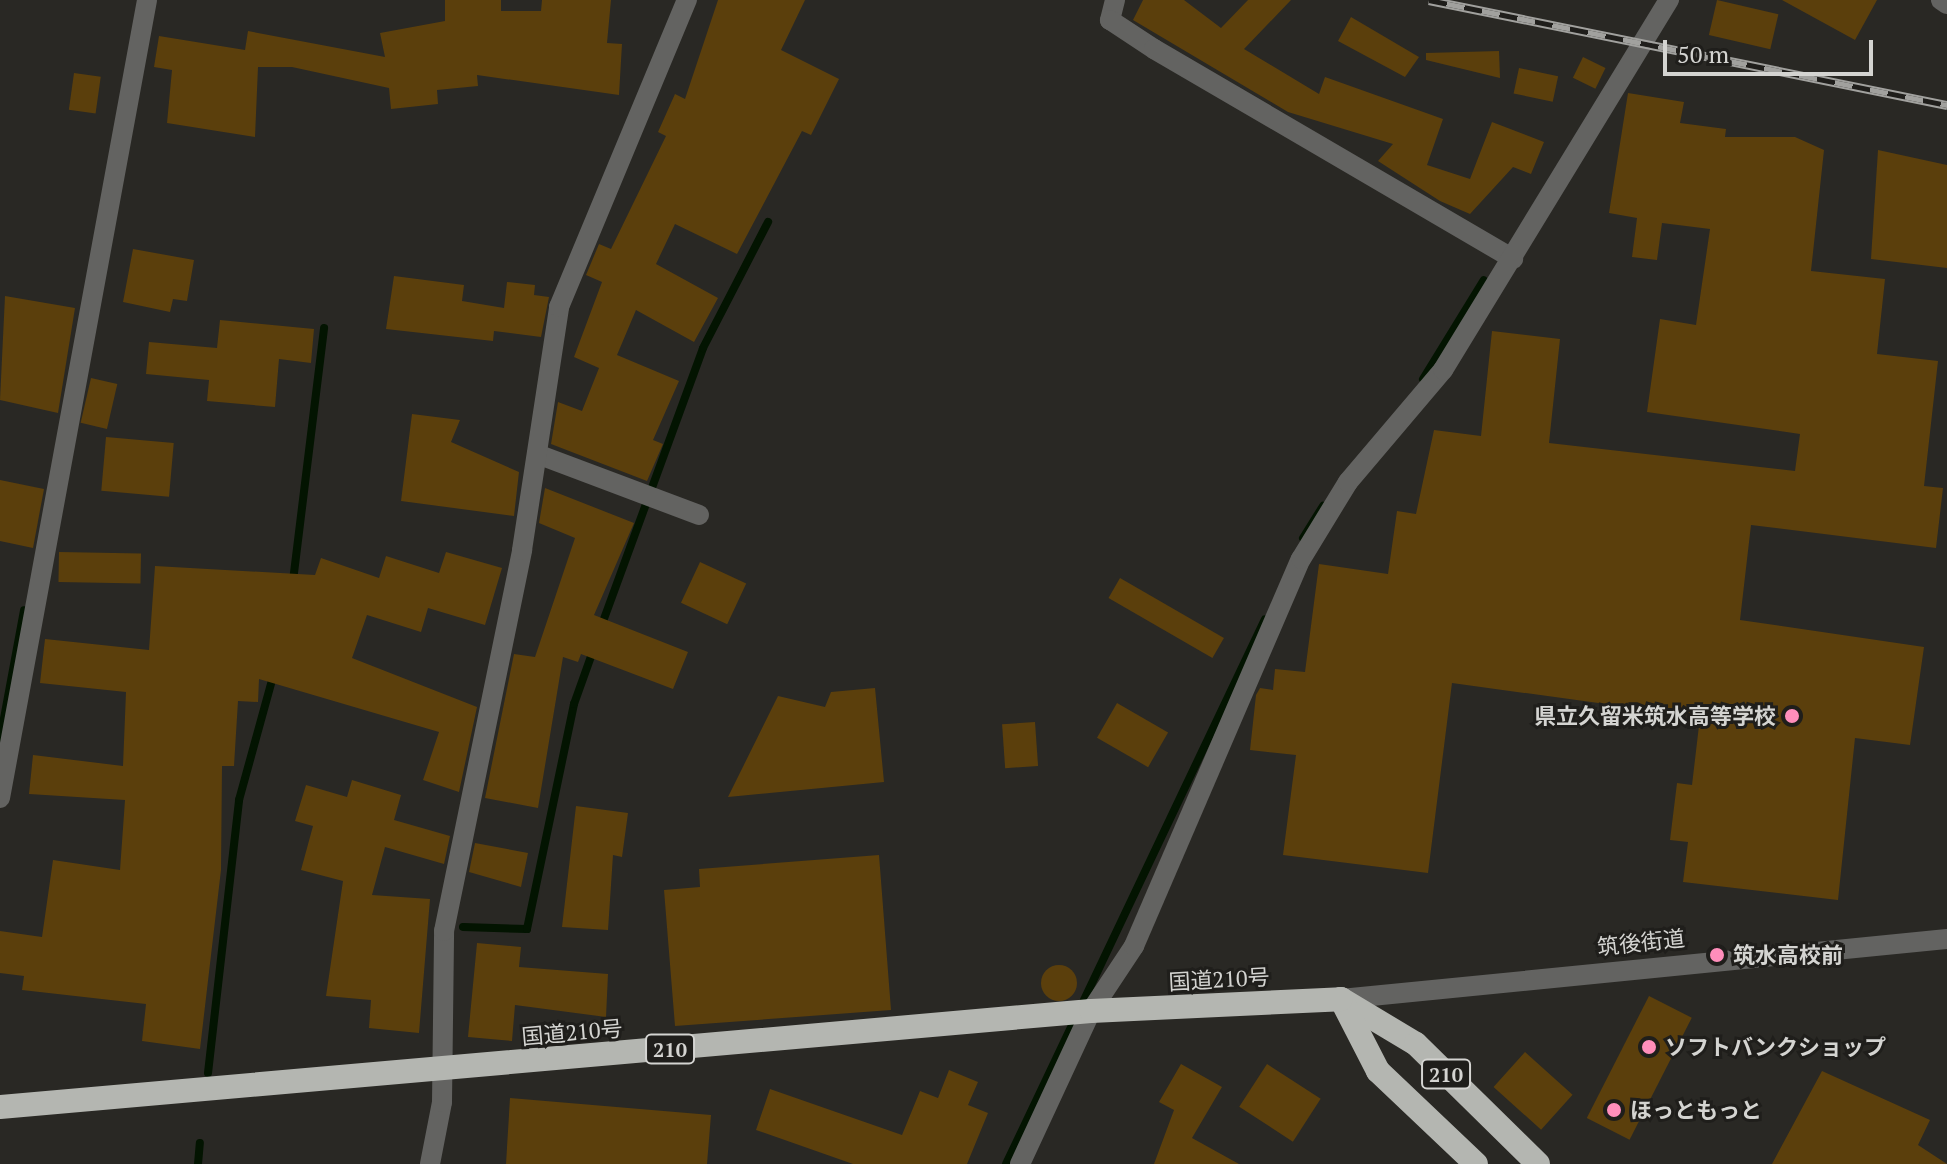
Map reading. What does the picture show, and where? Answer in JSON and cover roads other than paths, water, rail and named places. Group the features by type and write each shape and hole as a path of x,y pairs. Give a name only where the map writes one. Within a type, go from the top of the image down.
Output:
{"highway":[{"name":"国道210号","path":"0,1107 1091,1011 1341,999"},
{"name":"210","path":"1341,999 1378,1071 1476,1164"},
{"name":"210","path":"1341,999 1416,1044 1538,1164"}],"street":[{"path":"0,798 147,0"},
{"path":"430,1164 440,1070 444,931 537,454 559,307 687,0"},
{"path":"1115,0 1110,20 1154,49 1513,259"},
{"path":"1020,1164 1091,1011 1134,946 1301,559 1348,482 1443,370 1669,0"},
{"path":"1941,0 1947,4"},
{"path":"537,454 699,515"},
{"name":"筑後街道","path":"1341,999 1947,939"}],"waterway":[{"path":"601,627 703,348 768,222"},
{"path":"1423,379 1484,280"},
{"path":"293,581 324,328"},
{"path":"1303,538 1323,506"},
{"path":"0,740 24,610"},
{"path":"1006,1164 1265,619"},
{"path":"463,927 527,929 574,704 594,648"},
{"path":"208,1073 239,800 274,673"},
{"path":"198,1164 200,1143"}],"railway":[{"path":"1429,0 1947,105"}],"place":[{"name":"県立久留米筑水高等学校","path":"1792,716"},
{"name":"筑水高校前","path":"1717,955"},
{"name":"ソフトバンクショップ","path":"1649,1047"},
{"name":"ほっともっと","path":"1614,1110"}]}
